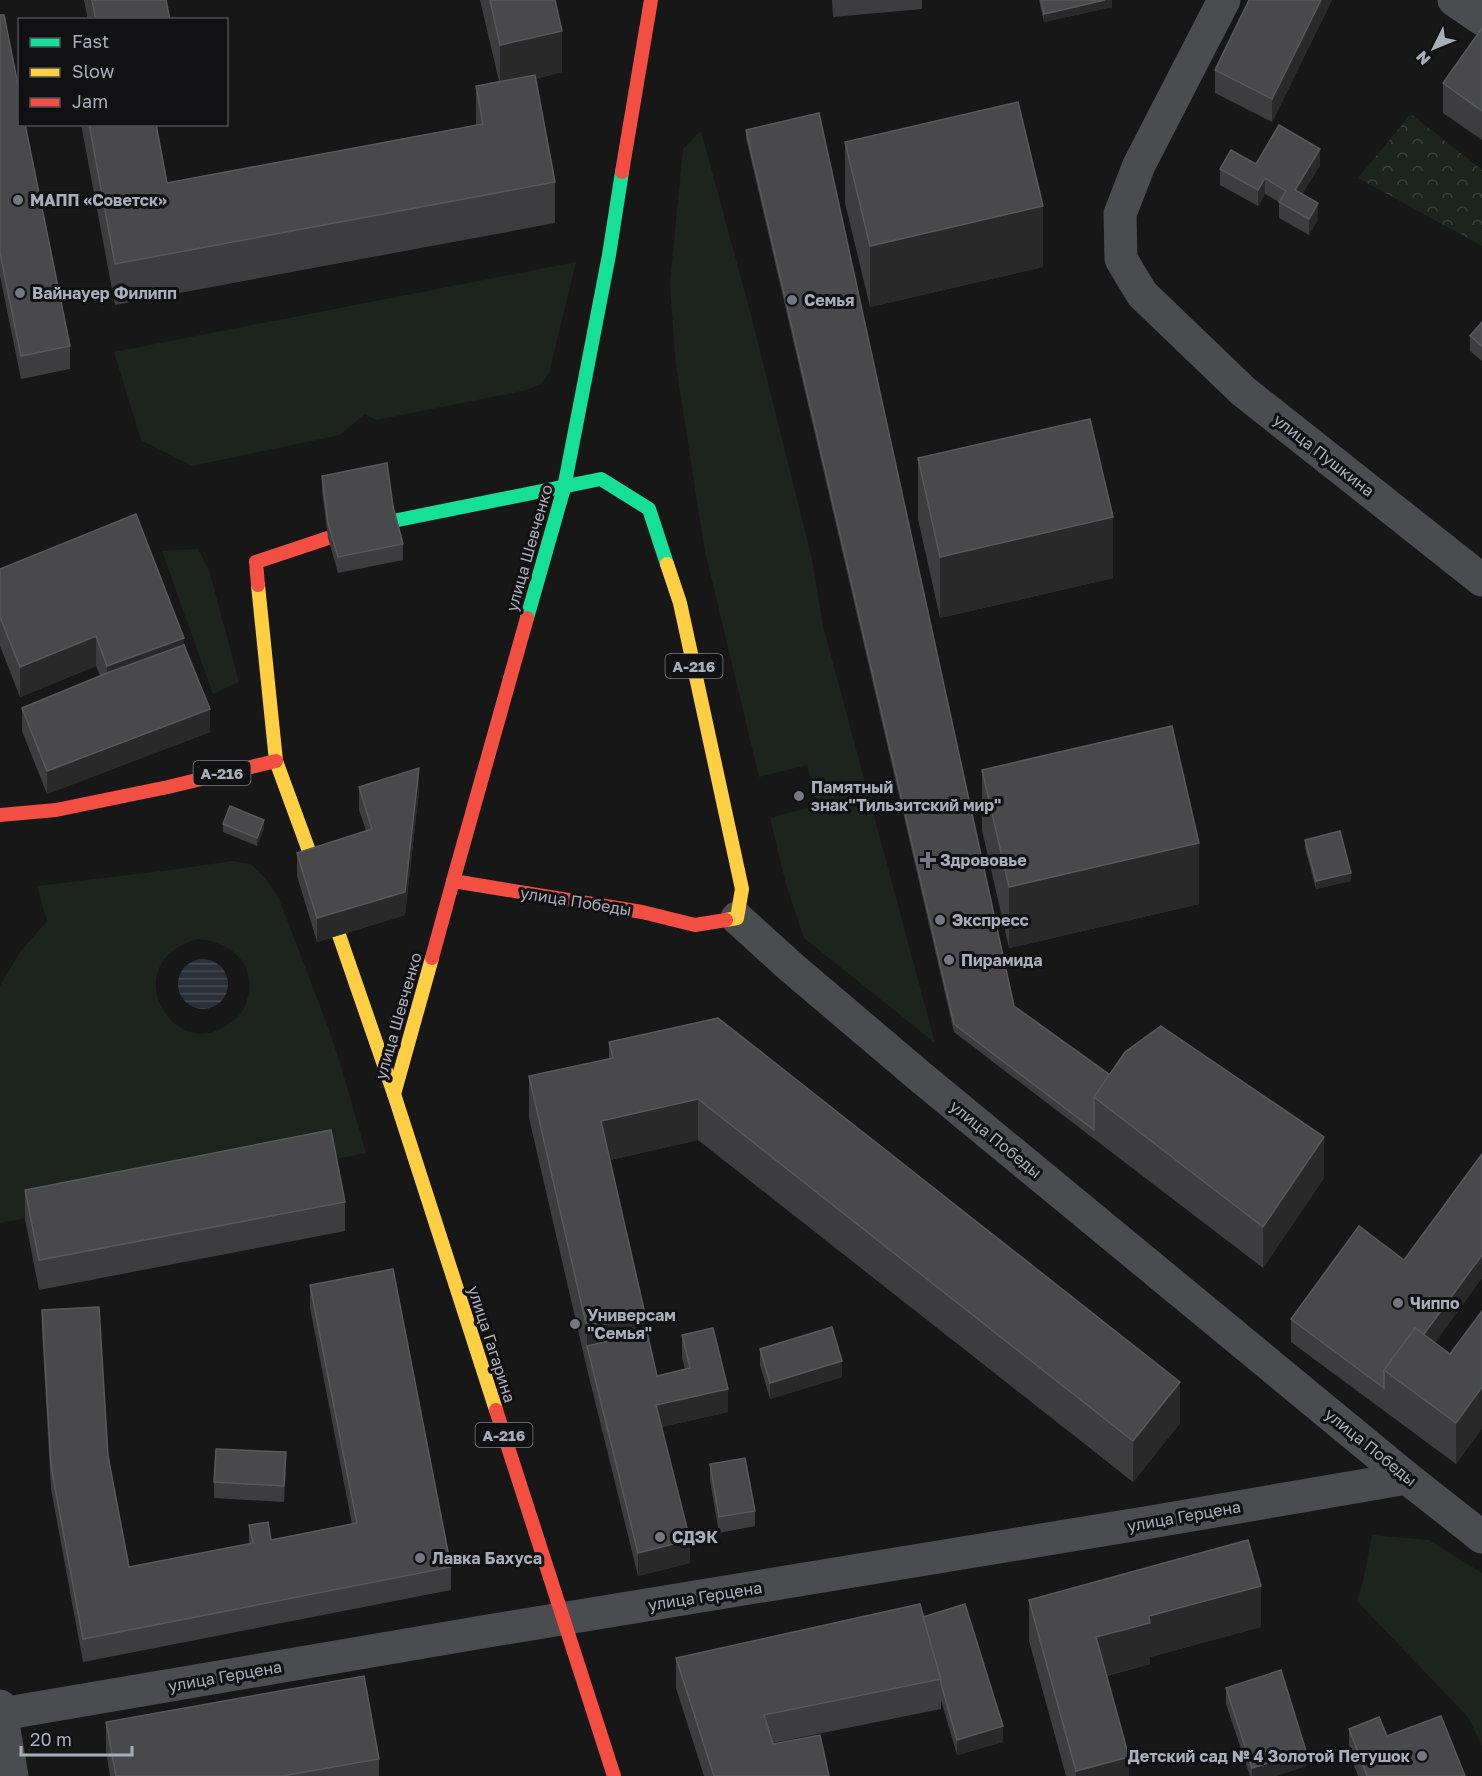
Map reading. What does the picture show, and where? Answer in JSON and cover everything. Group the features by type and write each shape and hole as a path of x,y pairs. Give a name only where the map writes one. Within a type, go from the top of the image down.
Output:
{"main road":[{"name":"улица Шевченко","path":"394,1094 564,488 609,255 651,0"},
{"name":"А-216","path":"393,521 601,479 649,509 680,603 742,889 737,918"},
{"path":"316,870 276,761 256,562 328,538"},
{"name":"А-216","path":"0,815 56,810 168,787 276,761"},
{"name":"улица Победы","path":"453,881 642,912 695,925 737,918"},
{"name":"А-216","path":"339,935 394,1094"},
{"name":"улица Гагарина","path":"394,1094 614,1776"}],"street":[{"name":"улица Пушкина","path":"1224,0 1139,165 1120,214 1121,259 1142,294 1243,391 1482,580"},
{"path":"1454,0 1482,20"},
{"name":"улица Победы","path":"737,918 917,1074 1407,1478 1482,1537"},
{"name":"улица Герцена","path":"1,1710 564,1619 1407,1478"},
{"path":"1,1710 12,1776"}],"green space":[{"path":"1411,114 1482,170 1482,246 1358,178"},
{"path":"701,131 751,315 811,555 823,626 935,1043 804,938 786,884 770,818 818,805 807,765 759,777 704,547 675,358 670,283 683,149"},
{"path":"576,262 549,373 541,384 527,390 376,420 365,414 340,435 192,466 141,440 114,352"},
{"path":"198,549 209,570 239,682 213,694 162,551"},
{"path":"232,861 251,864 266,879 279,899 328,1027 366,1153 0,1223 0,986 20,952 47,921 37,886","holes":["198,939 210,941 231,950 239,957 249,976 249,987 246,1005 238,1016 224,1027 204,1034 186,1030 171,1020 160,1004 156,986 160,967 173,951"]},
{"path":"1372,1535 1429,1540 1482,1573 1482,1746 1468,1717 1357,1601"}],"shaded area":[{"path":"198,959 208,959 221,966 228,979 228,989 221,1002 208,1009 198,1009 189,1005 182,998 178,989 178,979 182,970 189,963"}],"building":[{"path":"92,0 166,0 170,18 96,18"},
{"path":"490,0 555,0 562,31 500,45"},
{"path":"1041,0 1105,0 1044,14"},
{"path":"1249,0 1321,0 1272,99 1215,70"},
{"name":"МАПП «Советск»","path":"0,15 4,15 18,85 18,126 25,126 70,346 21,356 0,253"},
{"path":"1482,28 1482,111 1443,83"},
{"path":"535,75 555,182 115,264 89,126 156,126 167,183 483,124 476,86"},
{"path":"1018,102 1043,206 870,246 845,142"},
{"path":"819,113 1014,1006 1110,1075 1094,1097 1094,1130 954,1024 746,130"},
{"path":"1279,125 1320,149 1295,190 1318,203 1309,219 1279,202 1286,191 1265,178 1258,190 1220,169 1231,150 1256,164"},
{"path":"1482,322 1482,346 1470,336"},
{"path":"1090,419 1113,517 940,557 918,458"},
{"path":"387,463 393,506 403,544 338,557 328,523 322,476"},
{"path":"136,514 184,638 107,666 96,636 20,667 0,617 0,569"},
{"path":"184,645 210,709 47,771 22,708 107,673"},
{"path":"1172,726 1199,843 1009,887 982,770"},
{"path":"419,768 405,892 317,918 297,853 372,829 359,787"},
{"path":"230,806 264,820 257,838 223,824"},
{"path":"1340,831 1351,873 1316,881 1305,840"},
{"path":"718,1018 1180,1382 1133,1441 698,1099 601,1121 645,1314 587,1328 529,1076 613,1058 609,1042"},
{"path":"1161,1026 1324,1137 1263,1227 1094,1097 1125,1052"},
{"path":"331,1130 345,1202 39,1260 25,1190"},
{"path":"1482,1154 1482,1255 1424,1334 1415,1328 1384,1370 1384,1388 1291,1319 1359,1226 1404,1260"},
{"path":"393,1269 451,1567 83,1639 51,1466 42,1310 99,1307 108,1456 129,1567 253,1543 249,1525 268,1522 271,1540 357,1523 310,1285"},
{"path":"1482,1311 1482,1387 1456,1423 1384,1370 1415,1328 1450,1354"},
{"path":"832,1327 842,1361 770,1383 760,1349"},
{"path":"713,1328 728,1389 656,1405 690,1540 638,1553 587,1346 647,1332 657,1376 690,1368 682,1335"},
{"path":"216,1449 286,1452 284,1486 214,1482"},
{"path":"745,1458 755,1511 719,1517 710,1464"},
{"path":"1248,1540 1261,1586 1149,1616 1150,1623 1096,1637 1129,1757 1076,1771 1029,1600"},
{"path":"920,1604 941,1679 764,1715 773,1744 820,1735 829,1776 714,1776 676,1658"},
{"path":"965,1604 1003,1726 957,1740 923,1617"},
{"path":"1281,1670 1306,1751 1252,1768 1226,1688"},
{"path":"364,1676 379,1759 282,1776 116,1776 106,1722"},
{"path":"1441,1716 1465,1776 1367,1776 1349,1729 1379,1717 1387,1736"}],"traffic: fast":[{"path":"527,618 564,488 609,255 622,172"},
{"path":"393,521 601,479 649,509 667,564"}],"traffic: slow":[{"path":"667,564 680,603 742,889 737,918 726,920"},
{"path":"258,585 276,761 316,870"},
{"path":"339,935 394,1094 496,1410"},
{"path":"394,1094 432,958"}],"traffic: jam":[{"path":"622,172 651,0"},
{"path":"258,585 256,562 328,538"},
{"path":"453,881 527,618"},
{"path":"0,815 56,810 168,787 276,761"},
{"path":"432,958 453,881 642,912 695,925 726,920"},
{"path":"496,1410 614,1776"}],"place":[{"name":"МАПП «Советск»","path":"18,200"},
{"name":"Вайнауер Филипп","path":"20,293"},
{"name":"Семья","path":"792,300"},
{"name":"Памятный знак\"Тильзитский мир\"","path":"799,796"},
{"name":"Здрововье","path":"928,860"},
{"name":"Экспресс","path":"940,920"},
{"name":"Пирамида","path":"949,960"},
{"name":"Чиппо","path":"1398,1303"},
{"name":"Универсам \"Семья\"","path":"575,1324"},
{"name":"СДЭК","path":"660,1537"},
{"name":"Лавка Бахуса","path":"420,1558"},
{"name":"Детский сад № 4 Золотой Петушок","path":"1422,1756"}]}
